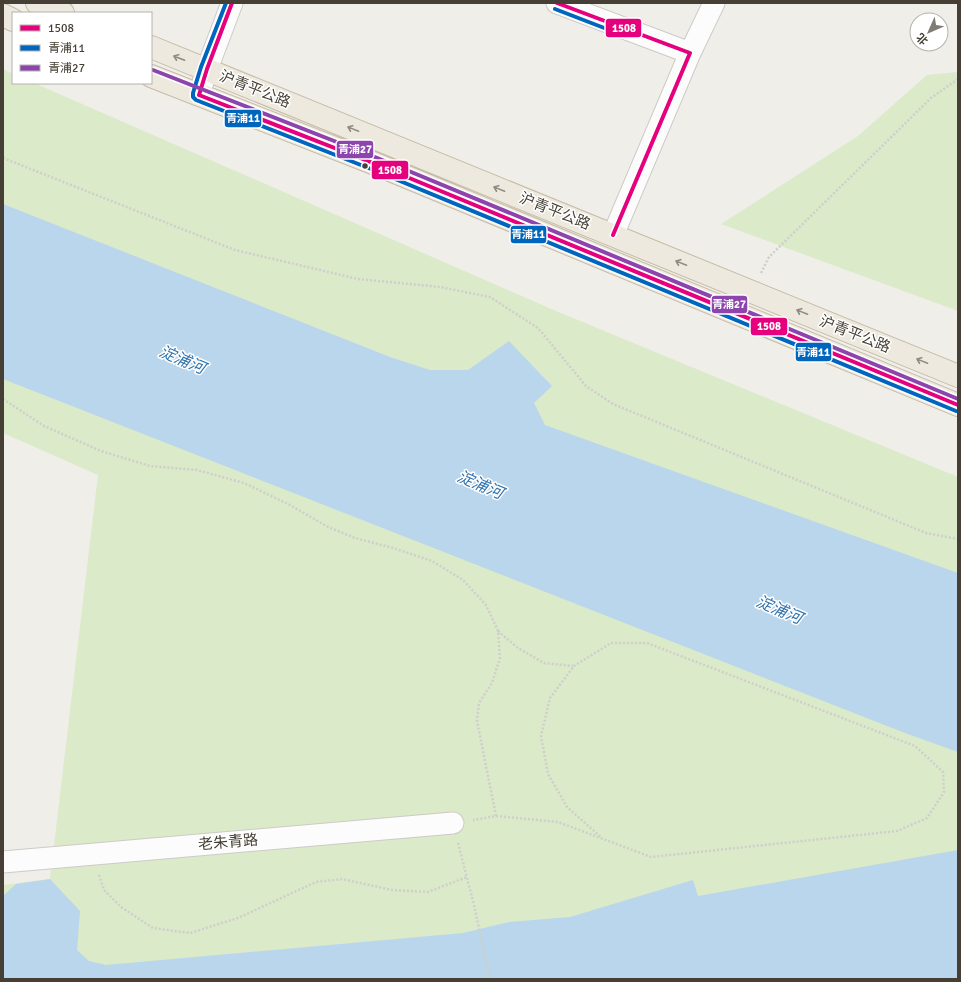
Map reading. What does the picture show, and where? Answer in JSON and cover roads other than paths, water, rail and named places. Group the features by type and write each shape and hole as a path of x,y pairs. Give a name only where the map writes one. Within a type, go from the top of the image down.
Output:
{"highway":[{"path":"37,3 60,12"},
{"name":"沪青平公路","path":"152,47 958,376"},
{"name":"沪青平公路","path":"152,76 373,163 958,405"}],"street":[{"path":"199,95 207,69 232,3"},
{"path":"557,3 690,53"},
{"path":"613,235 690,53 714,3"},
{"name":"老朱青路","path":"3,862 453,823"}],"water":[{"name":"淀浦河","path":"3,204 390,357 430,370 468,370 509,341 552,386 534,403 545,425 958,573 958,752 905,733 3,379"},
{"path":"958,850 958,979 3,979 3,896 16,884 50,879 80,911 77,950 89,961 106,965 463,933 509,922 570,917 693,880 698,896"}]}
